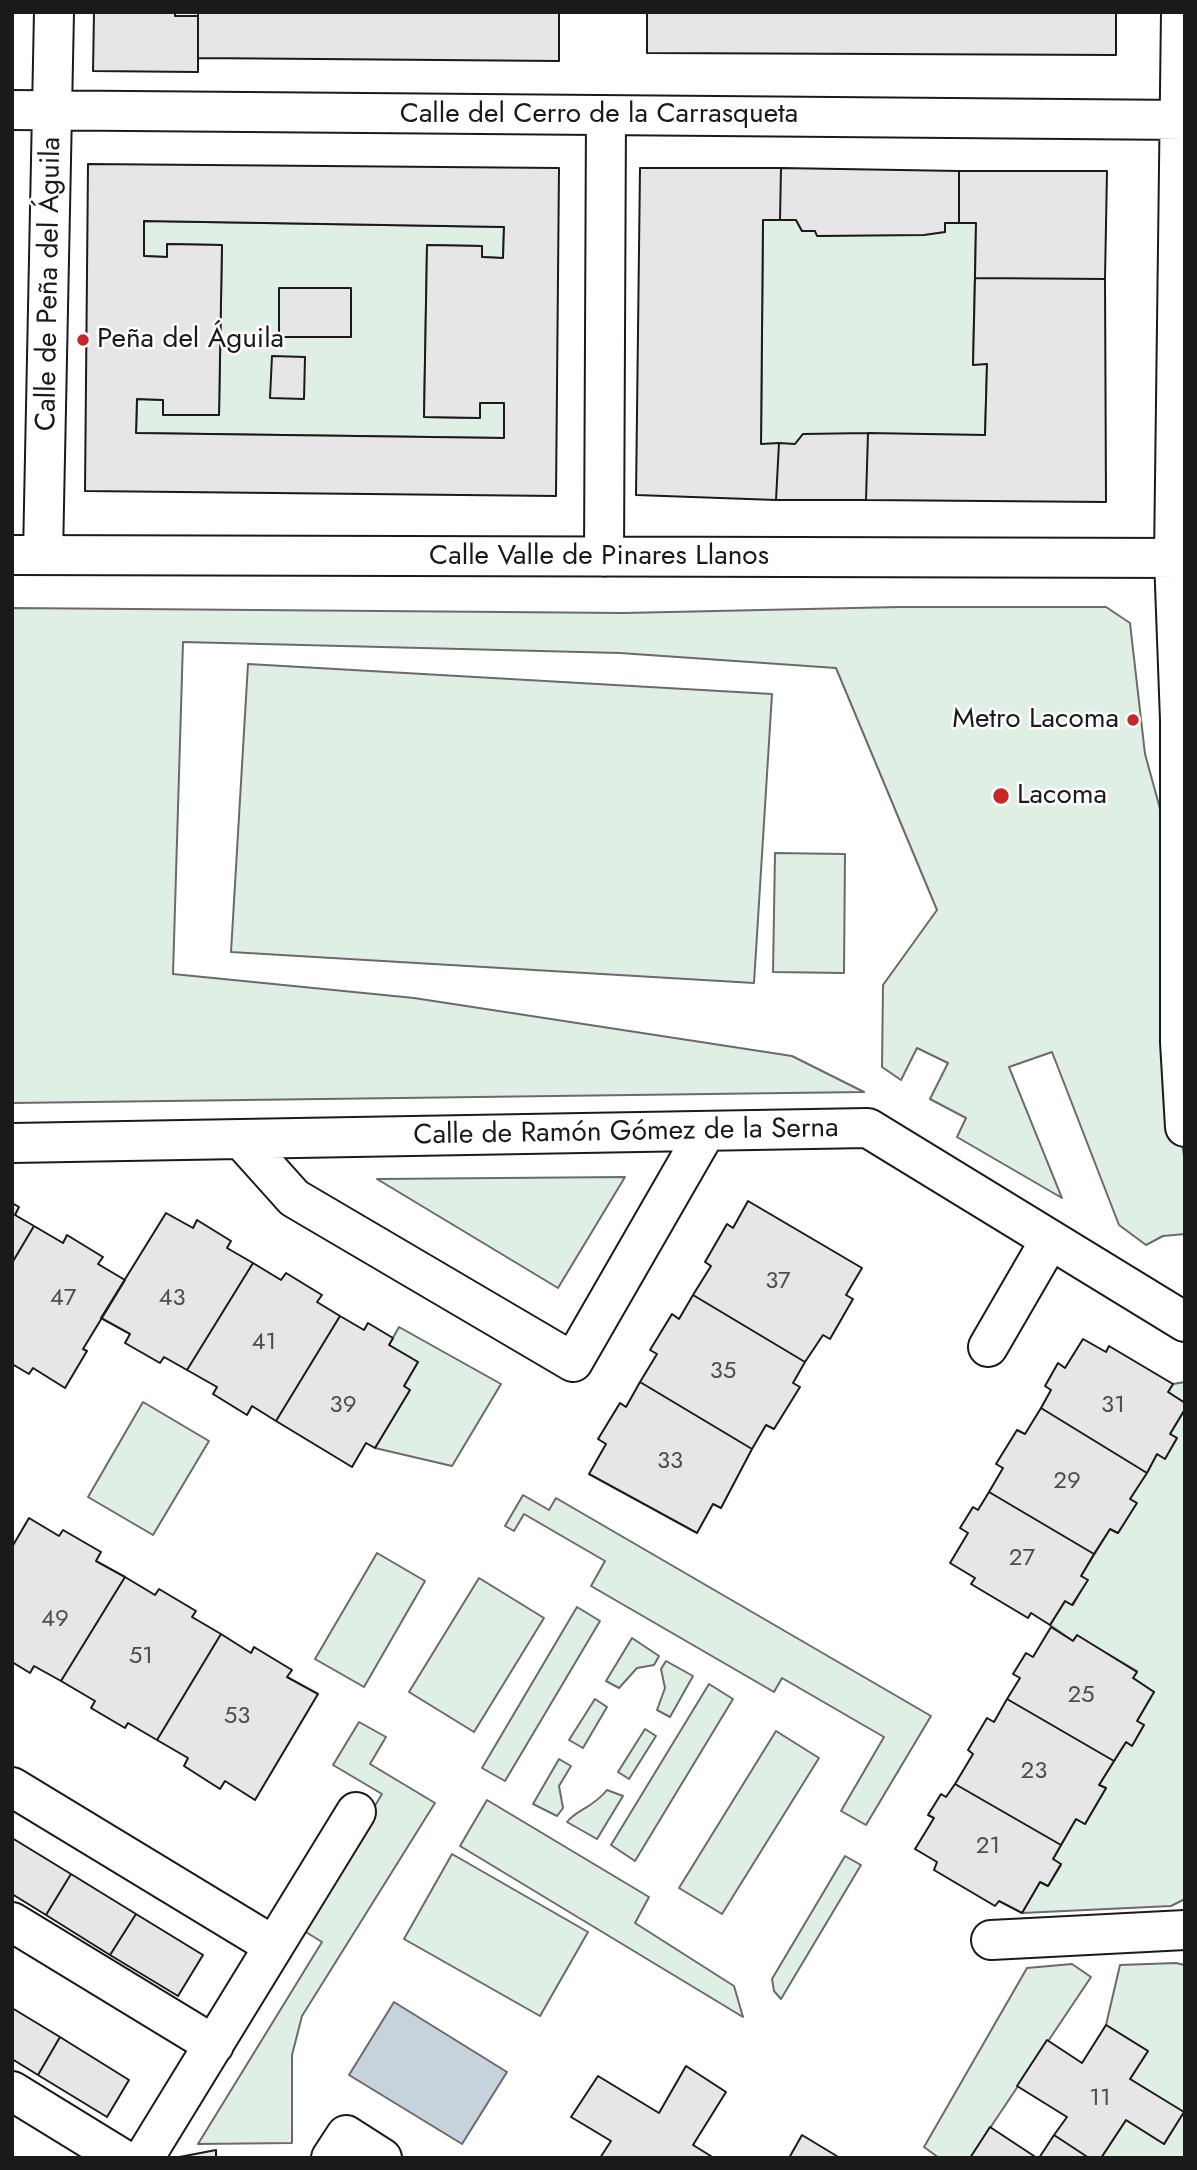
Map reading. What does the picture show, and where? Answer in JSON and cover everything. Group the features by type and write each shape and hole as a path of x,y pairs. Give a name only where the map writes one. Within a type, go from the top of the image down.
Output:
{"street":[{"name":"Calle de Peña del Águila","path":"27,555 54,111 54,12"},
{"path":"1181,12 1183,120 1179,558 1182,1042 1185,1127"},
{"name":"Calle del Cerro de la Carrasqueta","path":"12,110 1183,120"},
{"path":"604,557 606,115"},
{"name":"Calle Valle de Pinares Llanos","path":"27,555 1179,558"},
{"name":"Calle de Ramón Gómez de la Serna","path":"12,1143 868,1128 1185,1322"},
{"path":"242,1140 294,1198 573,1362 706,1131"},
{"path":"988,1347 1050,1240"},
{"path":"12,1787 274,1946"},
{"path":"144,2158 356,1812"},
{"path":"12,1922 214,2045"},
{"path":"991,1940 1185,1930"},
{"path":"12,2091 121,2158"},
{"path":"331,2158 345,2135 382,2158"}],"green space":[{"path":"763,220 796,220 802,231 815,231 818,236 945,232 945,223 976,223 973,364 987,364 985,435 803,434 795,444 761,444"},
{"path":"144,221 504,227 503,258 482,257 482,246 427,245 424,417 479,418 480,403 504,403 504,438 136,433 137,399 163,400 164,415 219,415 222,245 167,244 167,257 144,256"},
{"path":"899,607 1106,607 1130,623 1145,754 1170,845 1179,1121 1185,1163 1185,1234 1163,1236 1146,1245 1119,1225 1052,1052 1009,1067 1062,1198 957,1137 966,1118 930,1099 948,1063 917,1048 901,1080 882,1067 883,985 937,910 836,668 620,653 183,642 173,974 414,998 792,1056 864,1092 12,1103 12,608 624,613"},
{"path":"248,664 772,694 754,983 231,952"},
{"path":"775,853 845,854 844,973 773,972"},
{"path":"625,1177 558,1288 377,1179"},
{"path":"399,1327 501,1384 452,1466 375,1448 409,1391 404,1386 418,1362 389,1345"},
{"path":"1185,1382 1185,1403 1168,1392 1173,1384"},
{"path":"143,1402 209,1441 153,1535 88,1497"},
{"path":"1185,1409 1185,1899 1171,1906 1022,1913 1040,1882 1048,1886 1061,1865 1053,1859 1076,1819 1085,1824 1106,1788 1099,1785 1126,1742 1132,1745 1144,1725 1137,1721 1154,1692 1133,1678 1137,1671 1077,1636 1073,1641 1050,1625 1065,1601 1073,1605 1087,1580 1081,1576 1110,1529 1118,1533 1136,1503 1130,1499 1157,1454 1165,1458 1177,1438 1170,1434"},
{"path":"523,1495 549,1510 556,1498 931,1716 866,1825 841,1811 884,1737 782,1678 774,1692 591,1586 605,1561 524,1514 514,1531 505,1526"},
{"path":"377,1553 425,1581 364,1687 315,1659"},
{"path":"479,1578 544,1618 474,1732 409,1692"},
{"path":"577,1607 600,1621 505,1781 482,1768"},
{"path":"632,1638 659,1656 654,1665 637,1668 619,1688 606,1681"},
{"path":"666,1661 693,1676 670,1717 657,1710 665,1688 661,1669"},
{"path":"709,1684 733,1699 635,1861 611,1845"},
{"path":"595,1699 607,1707 583,1748 569,1740"},
{"path":"359,1722 386,1737 370,1764 435,1803 302,2016 292,2055 292,2143 198,2144 322,1942 301,1929 382,1794 333,1765"},
{"path":"645,1729 656,1736 629,1779 618,1772"},
{"path":"776,1731 819,1758 722,1914 679,1888"},
{"path":"559,1759 571,1766 559,1786 563,1808 557,1816 533,1804"},
{"path":"607,1790 623,1796 597,1839 567,1822 596,1801"},
{"path":"487,1800 649,1897 635,1923 734,1986 743,2017 460,1846"},
{"path":"452,1854 588,1932 540,2016 404,1939"},
{"path":"845,1856 861,1865 781,1999 774,1991 772,1979"},
{"path":"1072,1964 1091,1977 970,2158 939,2158 924,2147 1027,1968"},
{"path":"1120,1965 1185,1965 1185,2158 1101,2158 1126,2120 1164,2144 1183,2113 1130,2079 1148,2051 1106,2025"}],"shaded area":[{"path":"394,2002 507,2072 462,2144 349,2075"}],"building":[{"path":"94,12 175,12 175,16 198,16 198,72 93,71"},
{"path":"198,12 559,12 559,61 198,58"},
{"path":"647,12 1116,12 1116,55 647,53"},
{"path":"88,164 559,168 556,496 85,491","holes":["144,221 504,227 503,258 482,257 482,246 427,245 424,417 480,418 480,403 504,403 504,438 136,433 137,399 163,400 163,415 219,415 222,245 167,244 167,257 144,256"]},
{"path":"640,168 781,168 780,220 763,220 761,444 779,443 776,500 636,495"},
{"path":"781,168 959,171 959,223 945,223 945,232 924,235 817,236 815,231 802,231 796,220 780,220"},
{"path":"959,171 1107,171 1105,279 975,278 976,223 959,223"},
{"path":"975,278 1105,279 1106,502 866,500 868,433 985,435 987,364 973,365"},
{"path":"279,288 351,288 351,337 279,337"},
{"path":"272,356 305,357 304,399 270,398"},
{"path":"868,433 866,500 776,500 779,443 795,444 803,434"},
{"path":"748,1201 862,1268 846,1295 853,1299 830,1339 823,1335 805,1362 693,1295 711,1266 705,1262 727,1224 733,1228"},
{"path":"12,1203 19,1207 15,1215 34,1226 12,1263"},
{"path":"166,1213 193,1228 197,1220 231,1241 227,1248 253,1263 187,1370 164,1357 160,1363 125,1343 130,1334 101,1318"},
{"path":"34,1226 63,1243 67,1235 103,1257 98,1264 125,1280 83,1349 87,1351 65,1388 33,1368 29,1374 12,1364 12,1263"},
{"path":"253,1263 281,1280 286,1273 322,1295 317,1302 340,1316 276,1421 252,1406 247,1415 213,1394 217,1387 187,1370"},
{"path":"693,1295 805,1362 793,1383 800,1387 774,1429 766,1425 752,1449 640,1382 657,1354 650,1350 672,1314 679,1319"},
{"path":"340,1316 364,1330 368,1323 393,1338 389,1345 418,1362 404,1386 410,1390 375,1448 366,1443 352,1467 276,1421"},
{"path":"1083,1339 1106,1352 1109,1346 1173,1384 1168,1392 1185,1403 1185,1409 1170,1434 1177,1438 1165,1459 1157,1454 1147,1473 1041,1408 1051,1390 1045,1386 1058,1363 1065,1368"},
{"path":"640,1382 752,1449 721,1508 713,1504 697,1533 589,1474 606,1444 598,1439 620,1403 626,1407"},
{"path":"1041,1408 1147,1473 1130,1499 1137,1503 1118,1533 1110,1529 1094,1554 989,1492 1003,1468 996,1464 1017,1430 1025,1434"},
{"path":"989,1492 1094,1554 1081,1576 1088,1580 1072,1605 1065,1601 1050,1625 1031,1613 1028,1618 971,1584 975,1578 950,1563 968,1533 960,1528 973,1507 978,1510"},
{"path":"29,1518 59,1536 63,1530 101,1552 96,1561 125,1577 61,1681 34,1666 30,1673 12,1662 12,1547"},
{"path":"125,1577 155,1595 159,1589 196,1611 192,1617 221,1634 157,1740 128,1723 125,1728 91,1708 95,1701 61,1681"},
{"path":"1051,1627 1073,1641 1077,1635 1137,1672 1133,1678 1154,1692 1137,1721 1144,1725 1132,1746 1126,1742 1114,1761 1007,1699 1020,1678 1013,1674 1026,1653 1033,1657"},
{"path":"221,1634 251,1653 254,1647 292,1670 287,1677 318,1694 255,1800 225,1781 220,1789 184,1766 188,1758 157,1740"},
{"path":"1007,1699 1114,1761 1099,1785 1106,1788 1085,1824 1076,1819 1061,1845 955,1784 973,1754 968,1750 987,1718 994,1722"},
{"path":"955,1784 1061,1845 1053,1859 1061,1864 1048,1886 1040,1882 1022,1913 999,1901 995,1906 934,1870 937,1862 915,1849 934,1818 928,1815 941,1794 946,1797"},
{"path":"12,1838 71,1874 46,1915 12,1894"},
{"path":"71,1874 136,1914 110,1955 46,1915"},
{"path":"136,1914 203,1955 178,1996 110,1955"},
{"path":"12,2008 60,2037 38,2075 12,2059"},
{"path":"1106,2025 1148,2051 1130,2079 1184,2112 1164,2144 1126,2120 1101,2158 1089,2158 1054,2135 1067,2117 1017,2086 1047,2040 1082,2063"},
{"path":"60,2037 129,2080 107,2117 38,2075"},
{"path":"686,2066 726,2092 693,2145 714,2158 600,2158 611,2141 571,2117 598,2076 659,2113"},
{"path":"990,2127 1037,2158 970,2158"},
{"path":"802,2135 840,2158 789,2158"},
{"path":"1054,2135 1089,2158 1039,2158"},
{"path":"216,2150 216,2158 174,2158"}],"place":[{"name":"Peña del Águila","path":"83,340"},
{"name":"Metro Lacoma","path":"1133,720"},
{"name":"Lacoma","path":"1001,796"}]}
